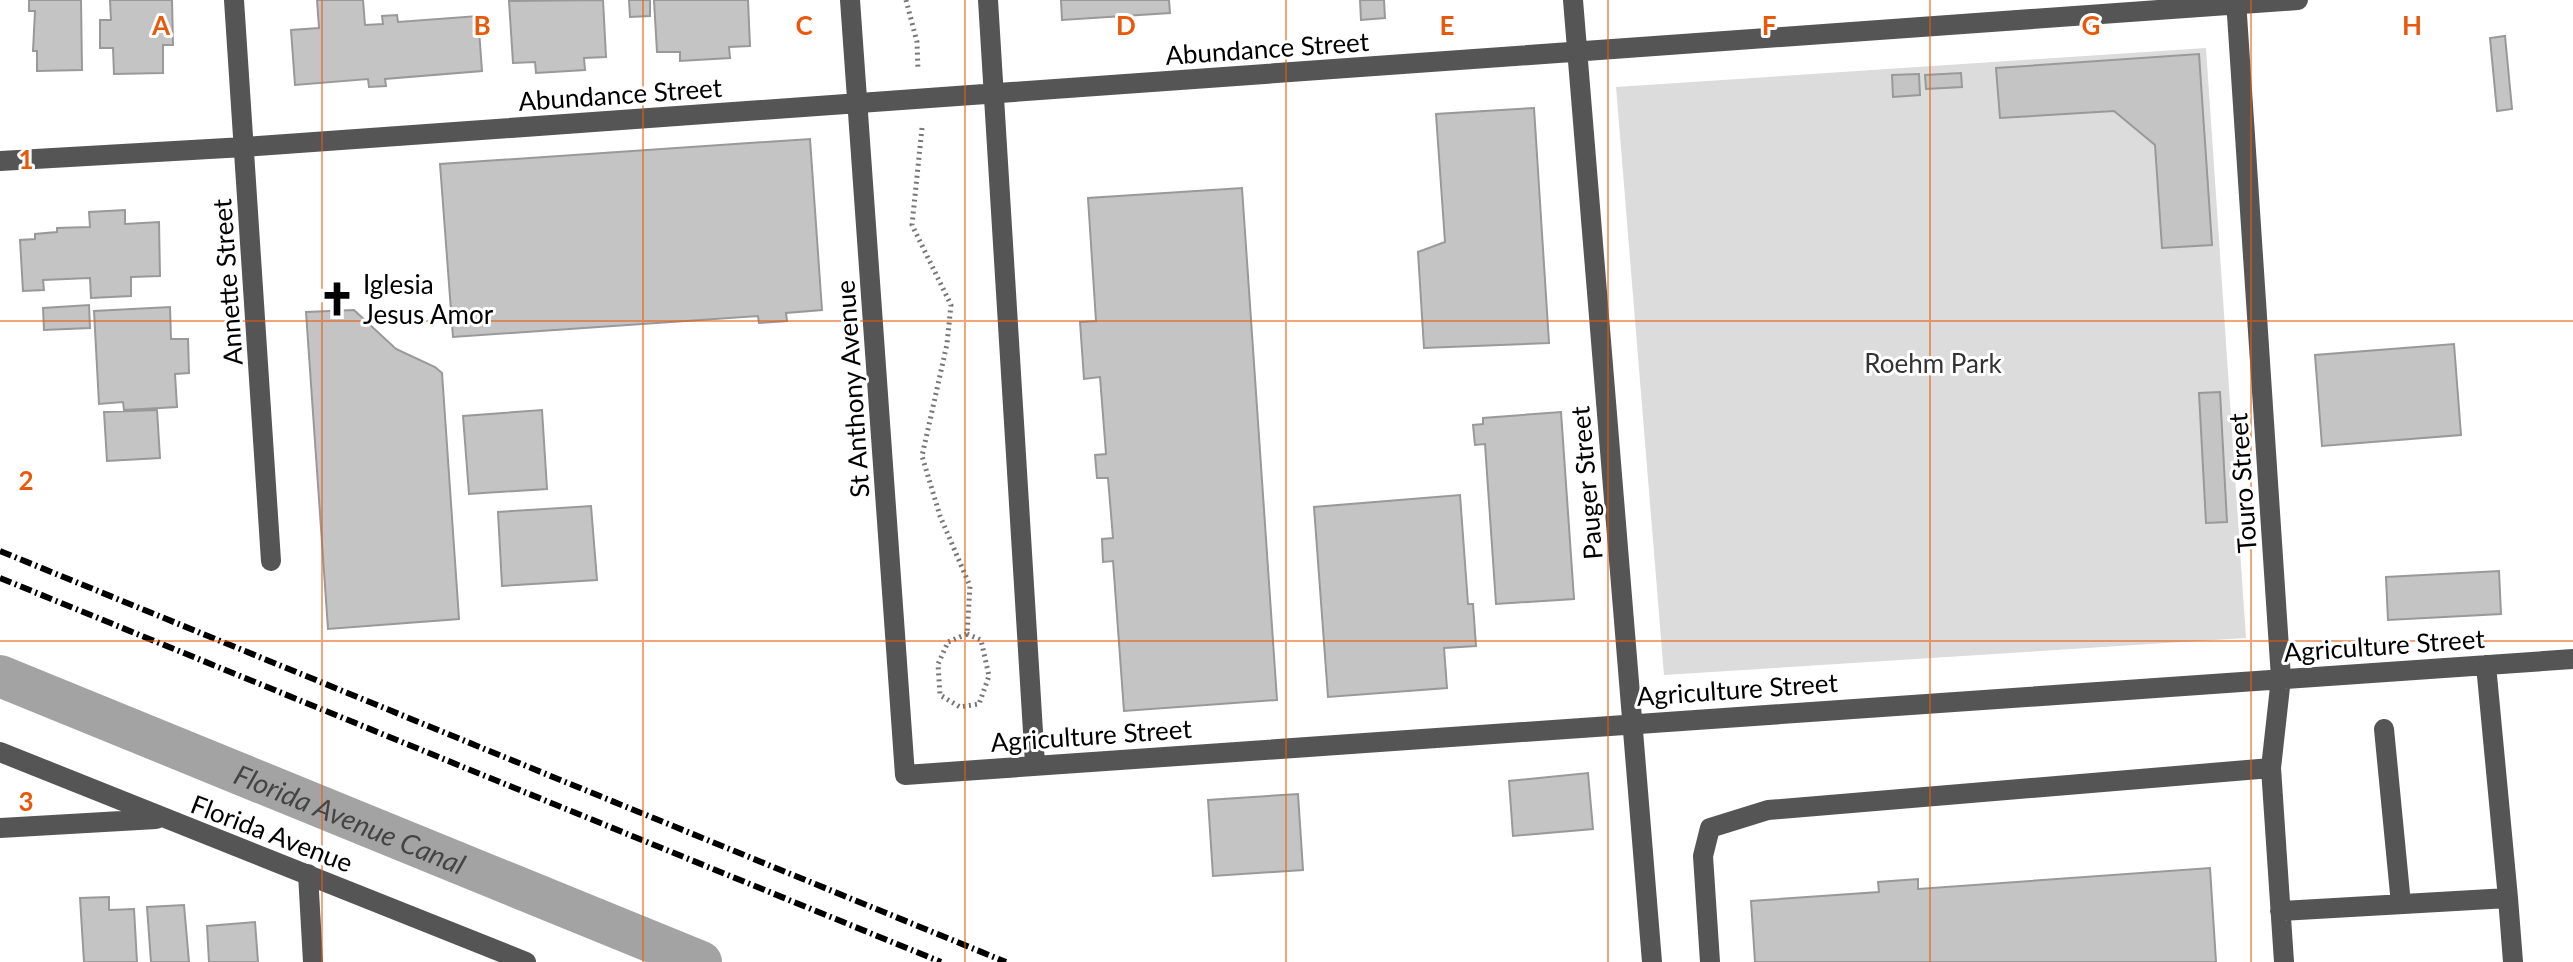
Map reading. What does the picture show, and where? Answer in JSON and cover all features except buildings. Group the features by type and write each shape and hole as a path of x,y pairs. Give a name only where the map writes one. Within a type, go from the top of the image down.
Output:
{"street":[{"name":"Annette Street","path":"234,0 271,561"},
{"name":"St Anthony Avenue","path":"850,0 905,775"},
{"path":"988,0 1035,764"},
{"name":"Pauger Street","path":"1573,0 1652,962"},
{"name":"Abundance Street","path":"0,161 244,147 2236,2 2298,0"},
{"name":"Touro Street","path":"2236,2 2281,678 2271,768 2284,962"},
{"name":"Agriculture Street","path":"905,775 2573,659"},
{"path":"2486,665 2513,962"},
{"path":"2384,729 2401,904"},
{"name":"Florida Avenue","path":"0,752 526,962"},
{"path":"1710,962 1703,856 1710,828 1768,810 2271,768"},
{"path":"0,828 163,819"},
{"path":"308,874 313,962"},
{"path":"2280,911 2508,898"}],"path":[{"path":"906,0 917,42 922,131 912,225 951,305 947,344 922,456 940,516 970,586 967,634"},
{"path":"967,634 981,640 989,676 979,704 960,707 940,695 938,664 948,642 967,634"}],"green space":[{"name":"Roehm Park","path":"2206,48 2246,638 1664,675 1616,87"}],"waterway":[{"name":"Florida Avenue Canal","path":"0,676 701,962"}],"railway":[{"path":"0,551 1006,962"},
{"path":"0,578 941,962"}],"place":[{"name":"Iglesia Jesus Amor","path":"337,299"}]}
